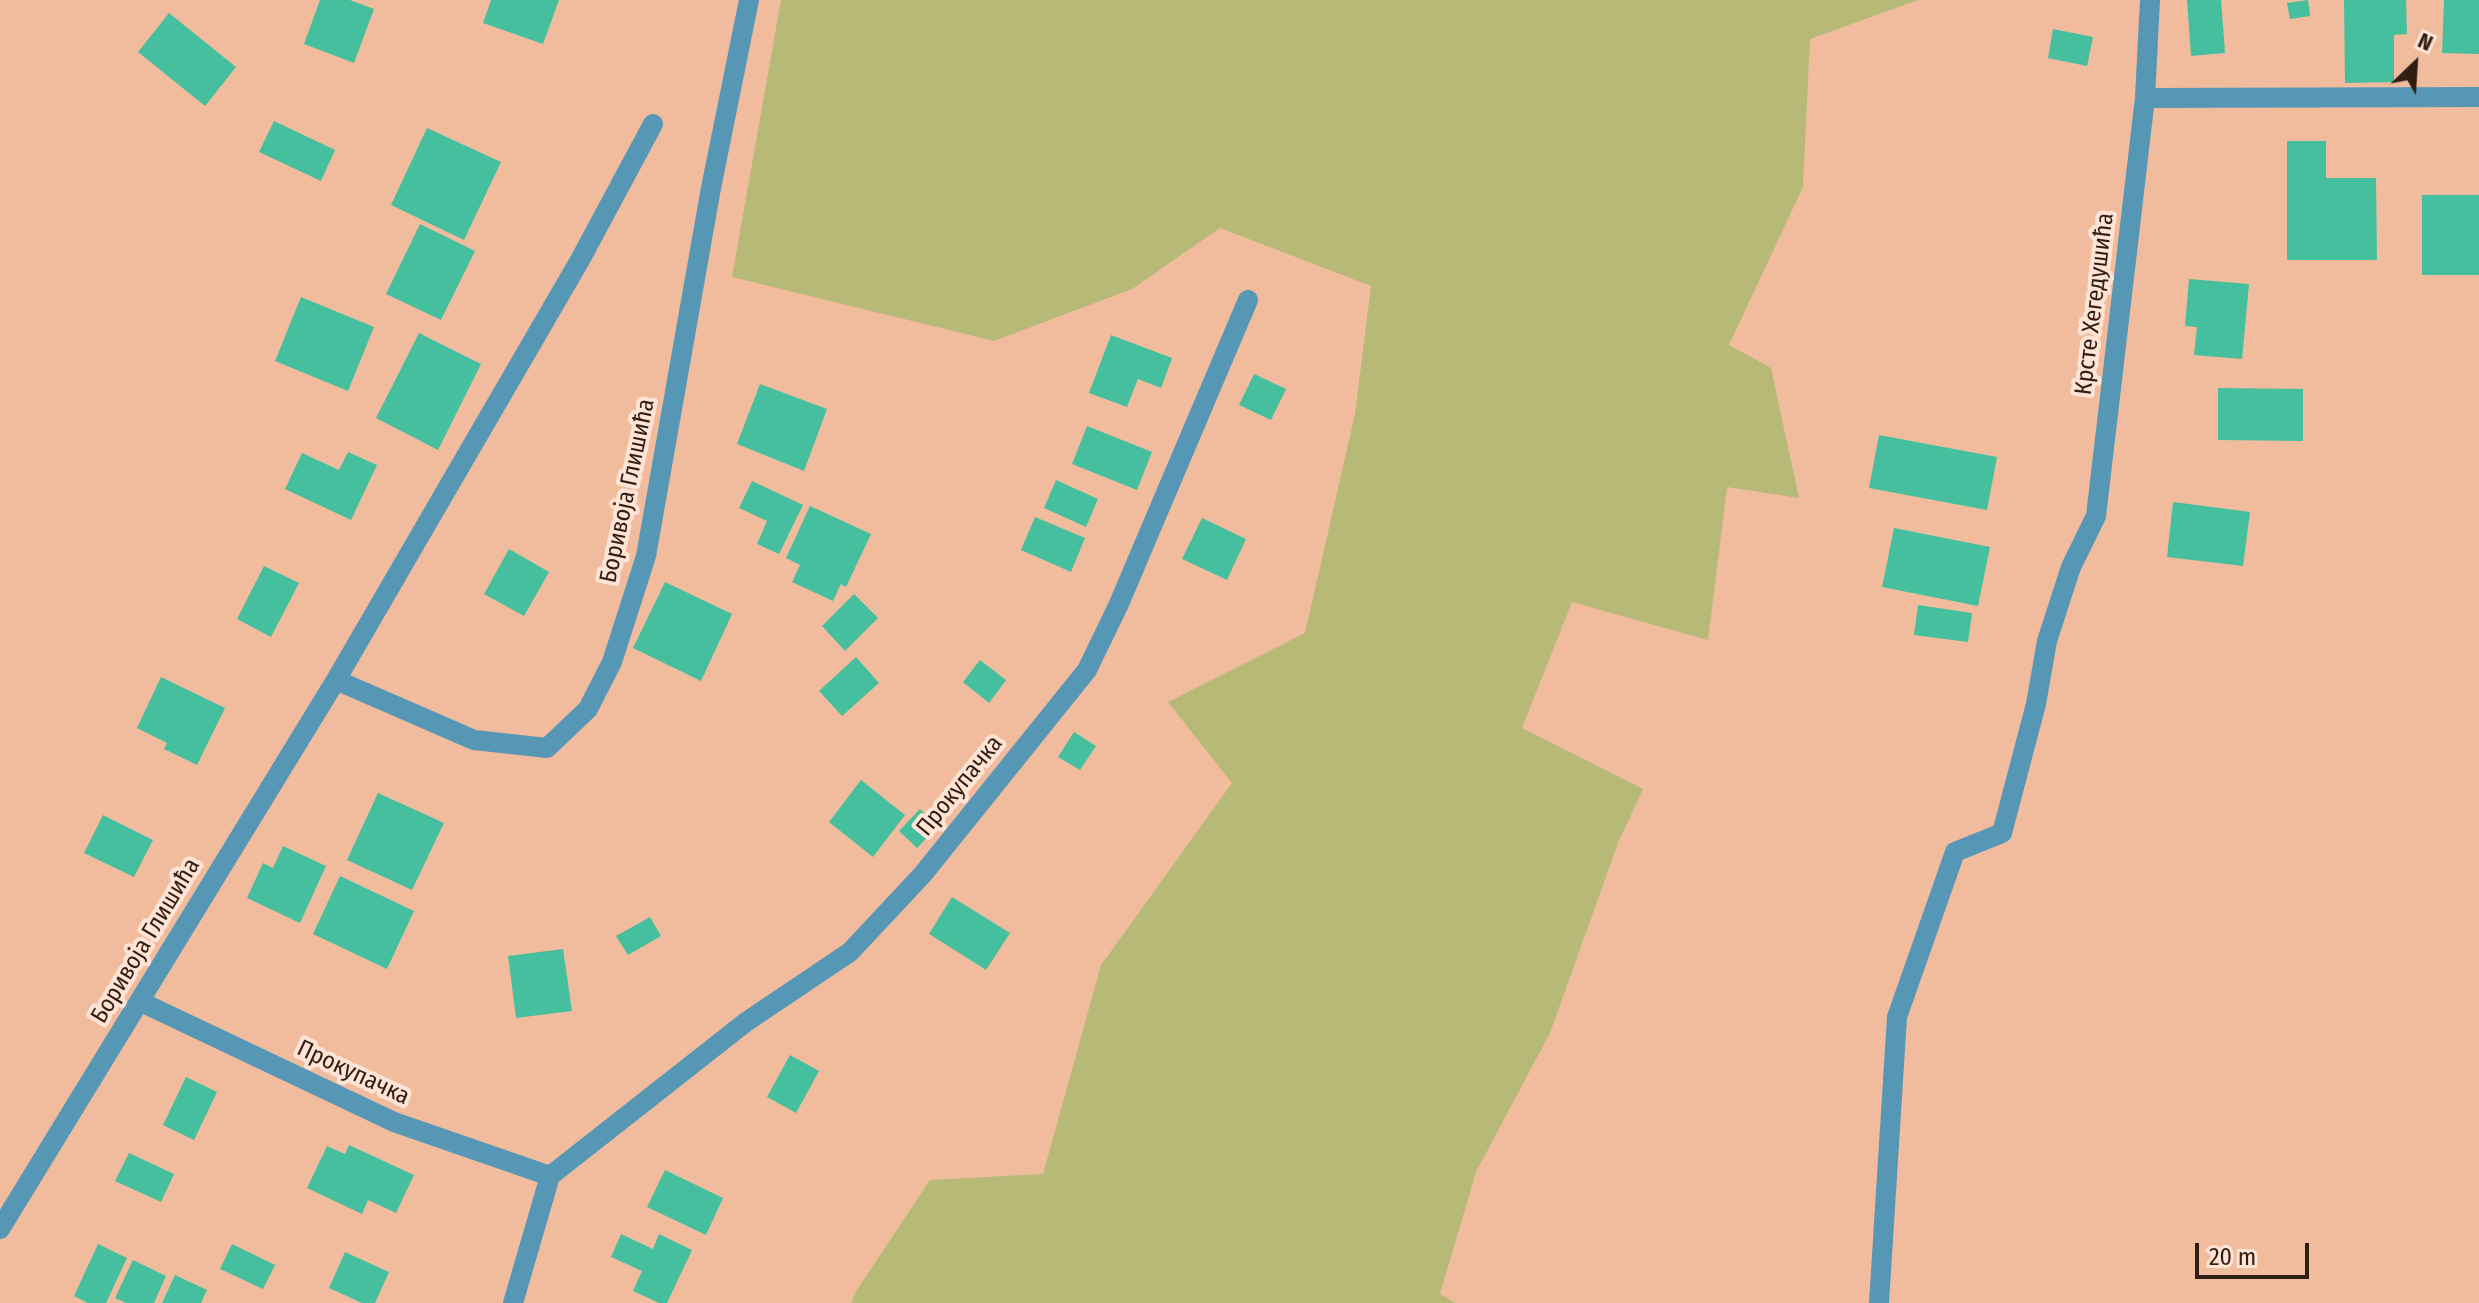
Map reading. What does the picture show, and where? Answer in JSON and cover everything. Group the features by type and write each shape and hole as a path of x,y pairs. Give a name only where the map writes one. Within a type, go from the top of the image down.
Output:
{"street":[{"name":"Боривоја Глишића","path":"336,680 474,740 547,748 588,709 612,662 646,556 711,188 749,0"},
{"name":"Крсте Хегедушића","path":"1879,1303 1897,1017 1955,852 2002,833 2036,704 2047,641 2071,567 2096,516 2145,98 2150,0"},
{"path":"2145,98 2479,97"},
{"name":"Боривоја Глишића","path":"0,1229 336,680 580,260 653,124"},
{"name":"Прокупачка","path":"141,1002 394,1122 550,1176 746,1022 850,952 923,874 1087,670 1118,606 1248,300"},
{"path":"513,1303 550,1176"}],"green space":[{"path":"781,0 1918,0 1810,39 1803,187 1729,345 1771,368 1799,498 1727,487 1708,640 1572,602 1522,728 1643,789 1618,843 1550,1033 1476,1172 1440,1294 1456,1303 851,1303 930,1180 1043,1174 1101,965 1232,783 1168,702 1305,633 1355,414 1371,286 1220,228 1132,289 994,341 732,277"}],"building":[{"path":"320,0 350,0 374,9 354,63 304,44"},
{"path":"491,0 559,0 543,44 483,23"},
{"path":"2187,0 2221,0 2225,53 2191,56"},
{"path":"2308,0 2310,16 2290,19 2287,3"},
{"path":"2344,0 2406,0 2407,34 2394,35 2394,82 2345,83"},
{"path":"2444,0 2479,0 2479,54 2442,53"},
{"path":"169,13 236,67 205,106 138,52"},
{"path":"2053,29 2093,37 2087,66 2048,58"},
{"path":"274,121 335,150 321,181 259,152"},
{"path":"427,128 501,162 464,240 391,205"},
{"path":"2287,141 2326,141 2326,178 2376,178 2377,260 2287,260"},
{"path":"2422,195 2479,195 2479,275 2422,275"},
{"path":"420,224 475,251 441,320 386,294"},
{"path":"2189,279 2249,284 2242,359 2194,355 2197,327 2185,326"},
{"path":"301,297 374,327 348,391 275,361"},
{"path":"419,333 481,364 438,450 376,418"},
{"path":"1111,335 1172,358 1161,388 1138,379 1127,407 1089,393"},
{"path":"1254,374 1286,389 1271,420 1239,405"},
{"path":"760,384 827,409 804,471 737,444"},
{"path":"2218,388 2303,389 2303,441 2218,440"},
{"path":"1087,426 1152,452 1137,490 1072,464"},
{"path":"1879,435 1997,457 1987,510 1869,488"},
{"path":"348,452 377,465 351,520 285,489 302,453 339,470"},
{"path":"1056,480 1098,499 1086,527 1044,508"},
{"path":"752,481 803,505 779,554 757,544 767,521 739,508"},
{"path":"2173,502 2250,512 2243,566 2167,557"},
{"path":"810,506 871,534 846,587 841,584 833,601 792,582 800,565 786,558"},
{"path":"1035,517 1085,538 1071,572 1021,550"},
{"path":"1202,518 1246,539 1227,580 1182,559"},
{"path":"1894,528 1990,547 1978,606 1882,587"},
{"path":"509,549 549,572 524,616 484,594"},
{"path":"264,566 299,583 271,637 237,619"},
{"path":"665,582 732,614 701,681 633,648"},
{"path":"854,594 878,618 845,651 822,626"},
{"path":"1918,605 1972,613 1968,642 1914,635"},
{"path":"856,657 879,683 842,716 819,691"},
{"path":"980,660 1006,680 989,703 963,682"},
{"path":"161,677 225,708 197,765 164,749 167,743 137,728"},
{"path":"1074,732 1096,746 1080,770 1058,757"},
{"path":"861,780 905,815 873,857 829,822"},
{"path":"378,793 444,823 412,890 347,860"},
{"path":"920,809 938,826 917,848 899,831"},
{"path":"103,815 153,840 134,877 84,853"},
{"path":"283,846 326,866 300,923 247,898 263,863 273,868"},
{"path":"340,876 414,911 387,969 313,934"},
{"path":"952,897 1010,933 986,970 929,934"},
{"path":"650,917 661,936 628,955 616,936"},
{"path":"563,949 572,1011 516,1018 508,956"},
{"path":"790,1055 819,1071 796,1113 767,1097"},
{"path":"186,1077 217,1092 194,1140 163,1125"},
{"path":"349,1145 414,1175 396,1213 368,1200 362,1214 307,1188 327,1146 345,1154"},
{"path":"129,1153 174,1174 161,1202 115,1181"},
{"path":"665,1170 723,1198 706,1235 647,1207"},
{"path":"621,1234 653,1249 659,1234 692,1250 667,1303 659,1303 633,1291 642,1271 611,1257"},
{"path":"98,1244 127,1258 106,1303 88,1303 74,1296"},
{"path":"232,1244 275,1265 263,1289 220,1269"},
{"path":"345,1252 389,1272 375,1303 362,1303 329,1288"},
{"path":"133,1260 166,1276 154,1303 126,1303 115,1298"},
{"path":"175,1275 207,1290 201,1303 162,1303"}]}
